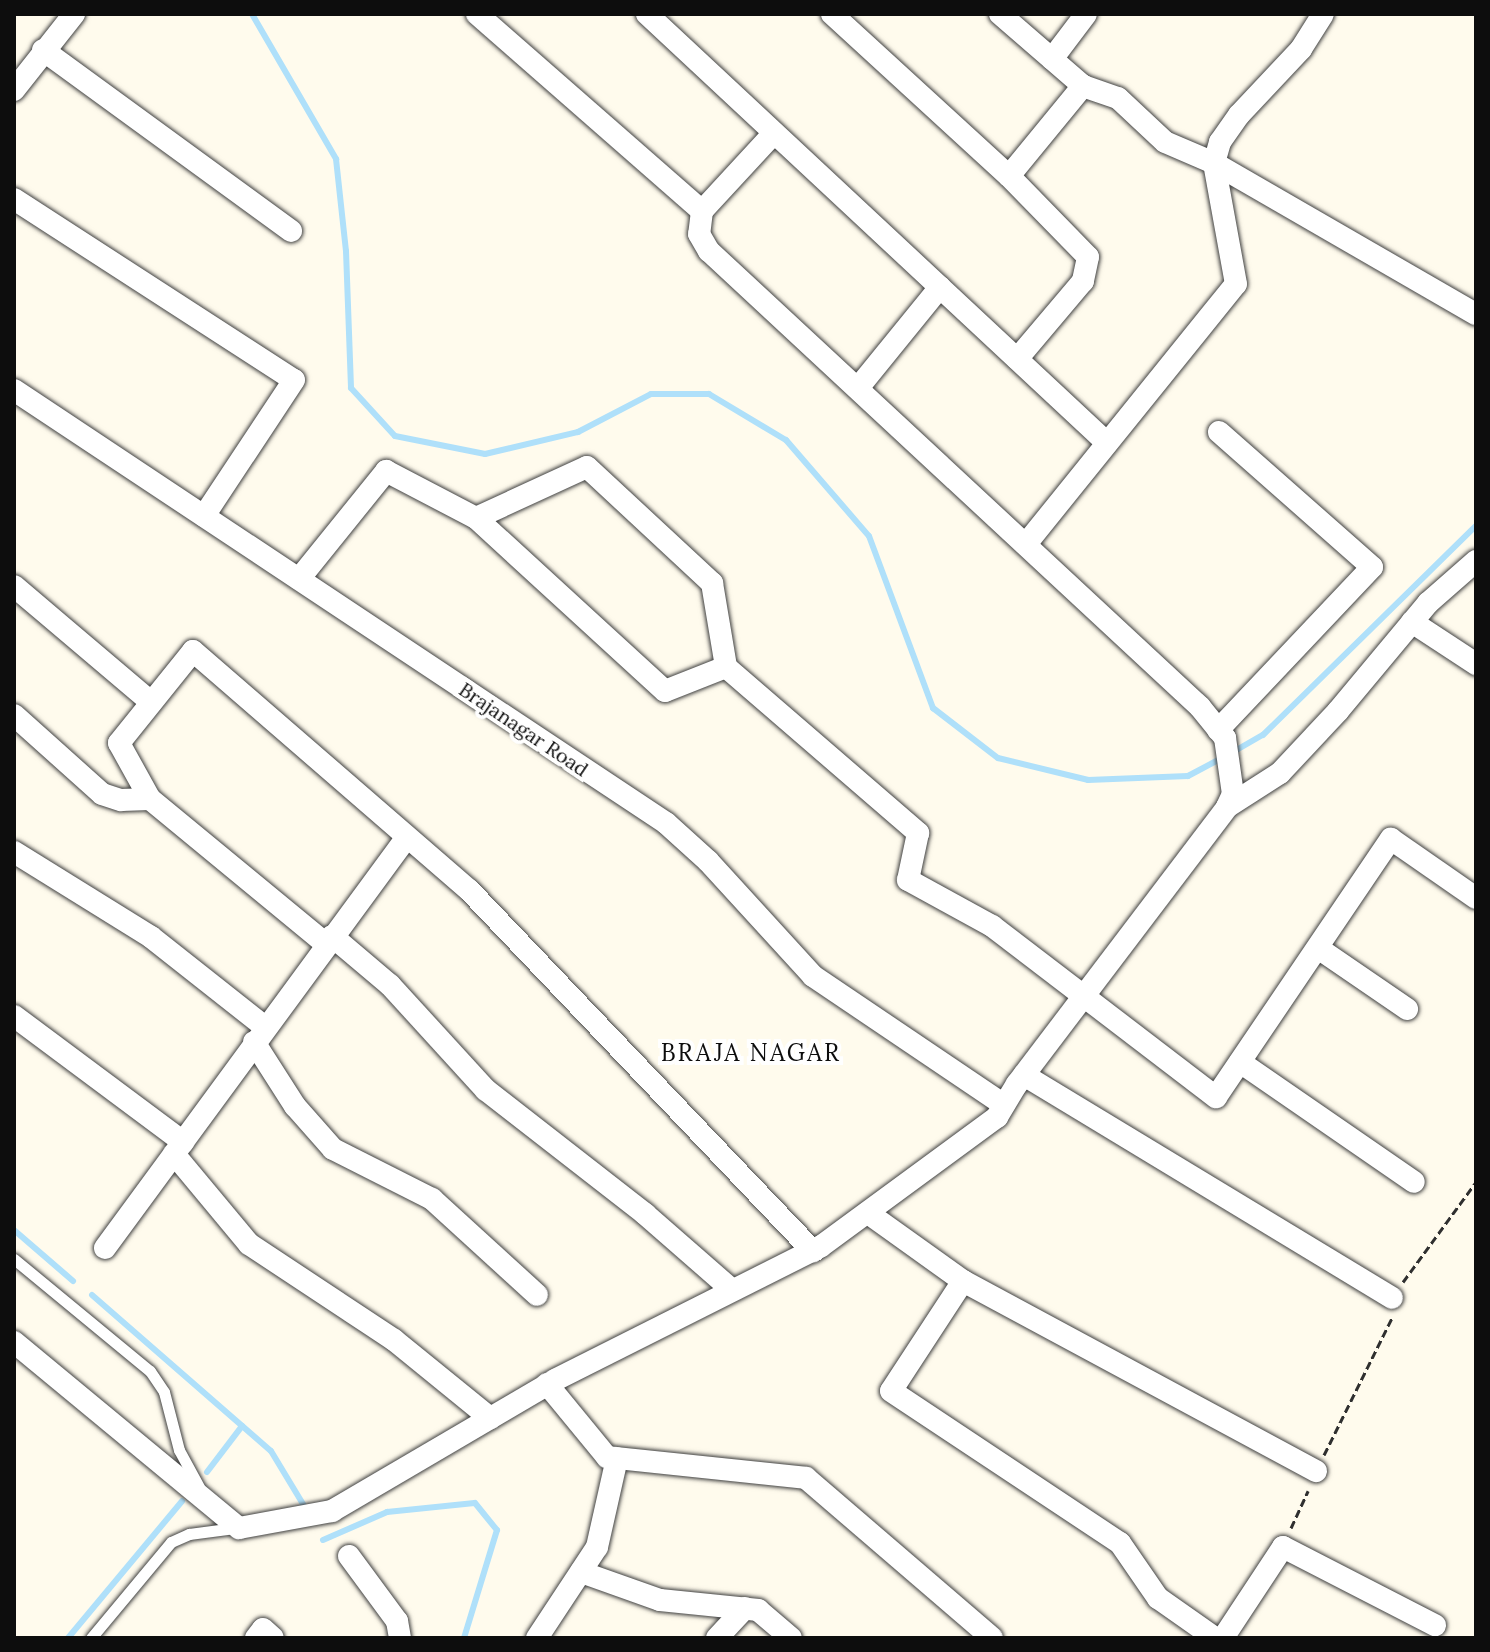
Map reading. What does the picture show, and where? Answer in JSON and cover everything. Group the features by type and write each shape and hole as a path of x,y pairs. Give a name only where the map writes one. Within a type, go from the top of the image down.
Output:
{"street":[{"path":"14,90 74,14"},
{"path":"477,14 702,211"},
{"path":"647,14 1107,443"},
{"path":"832,14 1009,176 1088,257 1083,281 1017,359"},
{"path":"1000,14 1083,86 1118,98 1165,142 1214,163 1476,314"},
{"path":"1052,59 1086,14"},
{"path":"1026,544 1236,284 1214,163 1220,142 1239,115 1301,49 1323,14"},
{"path":"43,50 291,231"},
{"path":"1009,176 1083,86"},
{"path":"774,133 702,211 699,234 709,251 1200,707 1222,734 1230,801"},
{"path":"14,199 294,380 204,516"},
{"path":"858,388 940,287"},
{"name":"Brajanagar Road","path":"14,390 666,823 708,861 813,976 1004,1105"},
{"path":"1219,432 1372,567 1222,734"},
{"path":"476,518 587,467 712,583 726,667 918,833 908,880 992,926 1216,1097 1391,839 1476,898"},
{"path":"299,579 386,471 476,518 665,691 726,667"},
{"path":"14,1342 239,1528 332,1511 547,1384 731,1289 813,1251 997,1117 1024,1075 1086,997 1230,801 1280,773 1338,711 1412,622 1476,561"},
{"path":"14,586 151,702"},
{"path":"1412,622 1476,664"},
{"path":"731,1289 645,1214 486,1090 390,985 150,799 119,743 193,651 469,890 813,1251"},
{"path":"14,715 102,794 121,800 150,799"},
{"path":"105,1248 407,837"},
{"path":"14,852 151,937 260,1034 295,1106 333,1149 432,1199 537,1295"},
{"path":"1318,948 1407,1009"},
{"path":"14,1016 178,1148 249,1244 394,1340 490,1418"},
{"path":"1240,1062 1414,1182"},
{"path":"1024,1075 1392,1298"},
{"path":"868,1213 963,1281 1316,1471"},
{"path":"963,1281 891,1391 1120,1543 1158,1598 1215,1638"},
{"path":"547,1384 607,1457 806,1478 992,1638"},
{"path":"537,1638 597,1547 617,1458"},
{"path":"1223,1638 1283,1547 1435,1625"},
{"path":"349,1556 397,1621 400,1638"},
{"path":"581,1572 660,1600 758,1610 791,1638"},
{"path":"717,1638 745,1608"},
{"path":"256,1638 263,1629 273,1638"}],"lane":[{"path":"14,1259 150,1371 164,1392 179,1450 206,1500"},
{"path":"91,1638 171,1542 189,1534 239,1528"}],"path":[{"path":"1283,1547 1316,1471 1392,1319 1392,1298 1476,1182"}],"waterway":[{"path":"252,14 336,159 346,251 351,388 395,436 485,454 578,432 651,394 709,394 786,440 869,536 933,708 998,758 1088,780 1188,776 1223,757"},
{"path":"1233,752 1263,735 1476,526"},
{"path":"14,1230 73,1281"},
{"path":"92,1295 271,1451 306,1509"},
{"path":"207,1472 242,1426"},
{"path":"68,1638 182,1501"},
{"path":"323,1540 387,1512 475,1503 497,1530 464,1638"}],"district":[{"name":"BRAJA NAGAR","path":"751,1053"}]}
